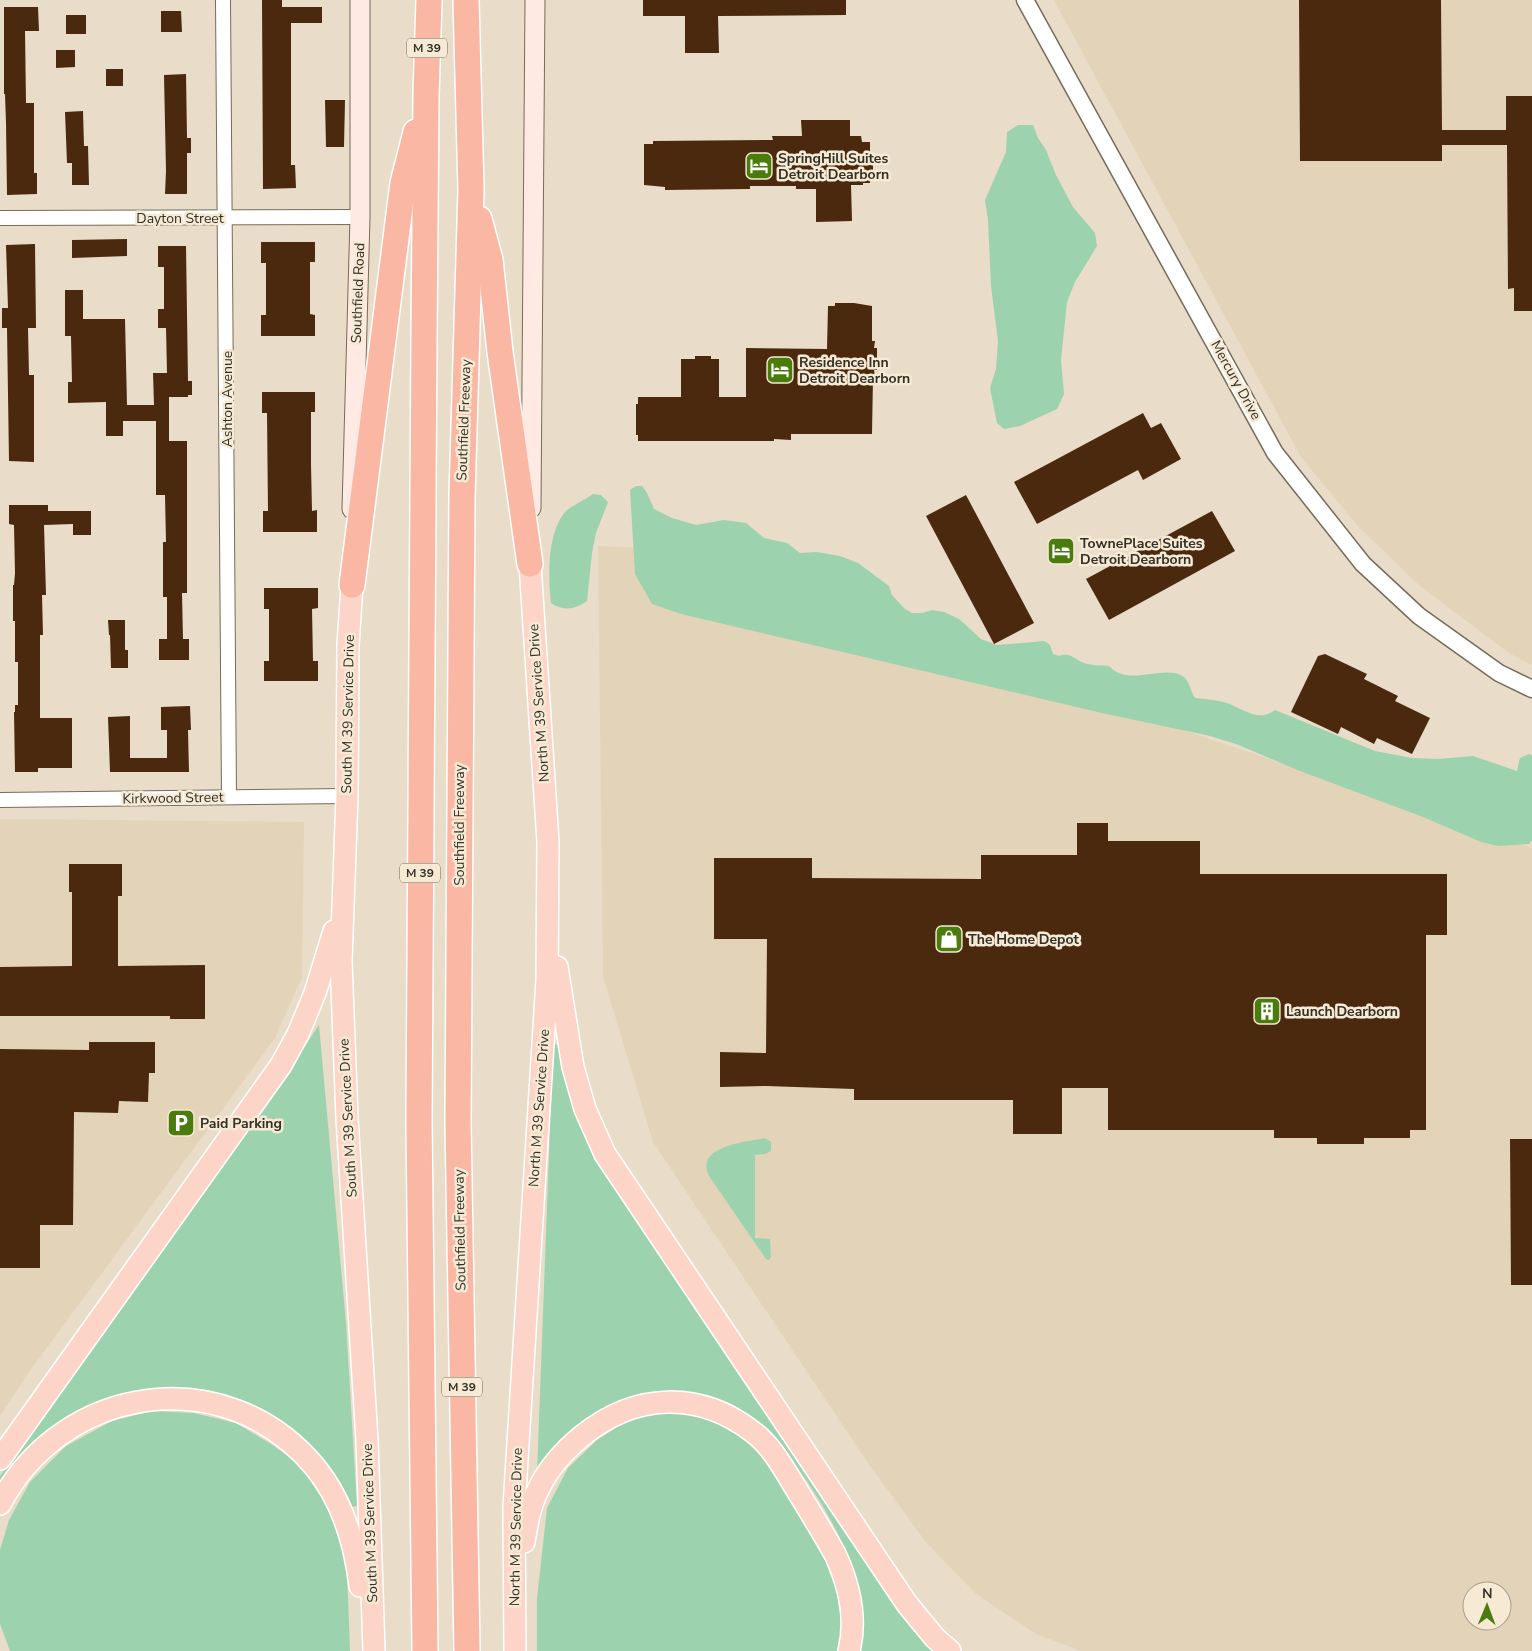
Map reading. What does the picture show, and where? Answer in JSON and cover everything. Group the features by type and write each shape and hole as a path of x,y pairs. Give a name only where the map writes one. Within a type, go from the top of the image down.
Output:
{"highway":[{"name":"M 39","path":"425,1651 419,1121 426,96 429,0"},
{"name":"Southfield Freeway","path":"466,0 471,190 462,497 458,1122 467,1651"},
{"path":"352,585 403,183 426,96"},
{"path":"471,190 490,260 501,362 530,564"}],"main road":[{"name":"Southfield Road","path":"352,585 352,473 360,217 360,0"},
{"path":"530,564 535,0"},
{"name":"North M 39 Service Drive","path":"515,1651 514,1507 547,980 548,842 530,564"},
{"name":"South M 39 Service Drive","path":"352,585 348,645 341,961 347,1118 368,1440 374,1651"},
{"path":"548,842 557,974 573,1067 585,1110 605,1154 907,1604 935,1638 950,1651"},
{"path":"0,1458 281,1065 298,1034 315,993 333,935 343,886"},
{"path":"0,1504 33,1456 62,1432 95,1414 122,1404 153,1399 184,1399 215,1404 239,1412 267,1426 292,1444 315,1467 329,1488 342,1513 357,1559 368,1651"},
{"path":"515,1595 529,1513 542,1481 567,1448 597,1424 636,1406 678,1402 701,1405 732,1418 766,1444 779,1461 815,1520 842,1569 850,1596 853,1617 849,1651"}],"street":[{"name":"Ashton Avenue","path":"223,0 229,797"},
{"name":"Mercury Drive","path":"1025,0 1276,453 1363,564 1412,609 1499,673 1532,689"},
{"name":"Dayton Street","path":"0,218 360,217"},
{"name":"Kirkwood Street","path":"0,800 346,796"}],"shaded area":[{"path":"1054,0 1532,0 1532,665 1509,653 1420,586 1359,527 1301,457"},
{"path":"598,546 645,548 1532,848 1532,1651 1081,1651 1036,1634 975,1593 926,1542 870,1466 653,1142 603,976"},
{"path":"0,819 304,822 302,977 275,1038 26,1376 0,1416"}],"green space":[{"path":"1018,125 1033,125 1073,207 1095,233 1097,246 1075,282 1067,302 1061,360 1064,394 1057,409 1020,426 1004,429 997,423 990,388 996,369 998,341 991,286 988,220 985,200 1006,152 1007,132"},
{"path":"636,486 642,486 654,509 672,518 696,525 724,520 746,523 764,538 787,543 800,553 817,552 840,556 858,563 889,586 892,595 905,609 912,613 932,610 944,612 959,619 981,639 997,645 1044,641 1050,645 1053,654 1071,656 1091,665 1109,666 1117,672 1126,675 1176,673 1186,679 1195,698 1227,703 1257,715 1269,714 1275,710 1375,751 1412,758 1438,759 1473,756 1517,771 1520,758 1529,754 1532,755 1532,840 1529,844 1498,846 1481,842 1423,817 1300,771 1236,744 1210,736 1102,713 681,614 652,604 635,574 630,490"},
{"path":"593,494 601,495 608,502 596,533 587,601 573,608 555,606 551,603 549,568 555,530 566,511"},
{"path":"319,1025 346,1323 357,1506 352,1507 340,1484 317,1454 277,1420 264,1411 242,1401 218,1394 193,1390 144,1390 120,1395 97,1403 75,1414 44,1439 0,1489 0,1476 232,1154"},
{"path":"560,1044 570,1085 943,1651 861,1651 863,1617 858,1585 832,1523 809,1484 783,1449 757,1421 734,1405 696,1393 669,1392 636,1395 614,1404 586,1421 574,1431 537,1474 553,1045"},
{"path":"765,1138 771,1142 771,1151 755,1155 755,1238 770,1239 771,1257 769,1260 766,1259 709,1176 706,1166 709,1158 724,1147"},
{"path":"152,1411 194,1413 236,1423 299,1464 322,1498 339,1532 347,1571 350,1651 10,1651 0,1624 0,1550 9,1520 30,1482 66,1446 112,1421"},
{"path":"656,1412 697,1414 723,1425 748,1441 771,1468 793,1500 825,1560 837,1593 842,1628 837,1651 537,1651 537,1599 547,1508 568,1468 597,1440 625,1422"}],"building":[{"path":"262,0 282,0 282,7 322,7 322,23 291,23 291,165 295,165 296,188 263,189"},
{"path":"643,0 846,0 846,15 718,16 719,53 685,53 685,16 643,16"},
{"path":"1299,0 1441,0 1442,130 1506,130 1506,96 1532,96 1532,311 1514,311 1514,288 1508,289 1507,145 1442,145 1442,161 1300,161"},
{"path":"4,7 38,7 39,31 25,31 26,103 34,103 34,173 37,173 37,194 7,195"},
{"path":"161,11 181,11 182,32 161,32"},
{"path":"66,15 86,15 86,34 66,34"},
{"path":"56,50 75,50 75,67 56,68"},
{"path":"106,69 123,69 123,86 106,86"},
{"path":"186,74 187,138 191,138 191,153 187,153 187,194 165,194 164,75"},
{"path":"325,100 345,100 344,147 326,147"},
{"path":"83,111 84,146 88,146 89,185 72,185 72,163 67,163 65,112"},
{"name":"SpringHill Suites Detroit Dearborn","path":"801,120 850,120 850,136 861,136 862,142 870,142 870,159 873,159 873,173 870,173 870,183 851,185 852,221 816,222 816,189 796,189 796,186 750,186 750,189 665,190 665,187 644,185 644,144 653,144 653,141 773,140 772,136 802,136"},
{"path":"127,239 127,256 72,258 72,240"},
{"path":"261,242 315,242 315,262 310,262 310,314 315,315 315,336 261,336 261,315 266,315 266,263 261,263"},
{"path":"35,244 36,328 28,328 29,375 34,375 34,462 9,461 7,328 2,328 2,308 8,308 6,245"},
{"path":"158,246 186,246 188,381 192,381 192,395 188,395 188,397 169,397 169,441 187,441 187,593 182,593 183,639 189,639 189,660 159,660 159,639 167,639 167,597 163,597 163,542 166,542 165,495 156,495 156,421 123,421 123,436 106,436 106,402 68,403 68,382 72,382 71,336 65,336 65,290 83,290 83,319 125,319 127,405 154,405 153,373 167,373 166,328 158,328 158,309 164,309 164,267 158,267"},
{"name":"Residence Inn Detroit Dearborn","path":"835,303 854,303 872,306 872,341 875,341 874,348 877,348 877,370 874,370 875,377 873,377 872,434 791,434 791,440 774,439 774,441 638,441 638,435 636,435 636,404 638,404 638,397 681,397 681,359 695,359 695,356 711,356 711,359 719,359 719,397 746,397 746,348 827,349 828,306 835,306"},
{"path":"262,392 315,392 315,412 311,412 311,464 312,511 317,510 317,532 263,532 263,511 268,511 267,413 262,413"},
{"path":"1143,413 1151,428 1161,423 1181,459 1143,480 1138,470 1037,524 1014,482"},
{"path":"966,495 1034,623 994,644 926,516"},
{"path":"9,505 48,505 48,511 91,511 91,535 73,535 73,524 44,525 46,595 42,595 43,635 40,635 40,718 72,718 72,768 38,768 38,772 15,772 14,712 15,705 18,705 18,662 15,662 15,621 13,621 14,525 9,524"},
{"path":"1212,511 1235,551 1109,620 1086,579"},
{"path":"264,588 318,588 318,608 312,609 313,661 318,661 318,681 264,681 264,661 269,661 269,609 264,609"},
{"path":"108,620 125,620 125,650 128,650 128,668 111,668"},
{"path":"1325,654 1367,674 1364,679 1398,696 1395,701 1430,718 1412,754 1377,738 1374,744 1341,727 1338,734 1291,712 1318,656"},
{"path":"190,706 191,730 188,730 189,772 110,772 108,717 130,716 130,758 167,758 167,730 161,730 161,707"},
{"path":"1077,823 1108,823 1108,841 1200,841 1200,874 1447,874 1447,935 1426,935 1426,1130 1410,1130 1410,1138 1364,1138 1364,1144 1317,1144 1317,1138 1274,1138 1274,1130 1108,1130 1108,1088 1062,1088 1062,1134 1013,1134 1013,1100 854,1100 854,1089 766,1086 720,1087 720,1052 766,1053 767,939 714,939 714,858 812,858 812,878 981,879 981,855 1077,855"},
{"path":"69,864 122,864 122,896 118,896 118,966 205,965 205,1019 170,1019 170,1016 0,1016 0,967 72,966 72,892 69,892"},
{"path":"89,1042 155,1042 155,1073 149,1073 148,1102 119,1101 118,1113 74,1112 73,1225 40,1225 40,1268 0,1268 0,1049 89,1050"},
{"path":"1510,1139 1532,1139 1532,1285 1511,1285"}],"place":[{"name":"SpringHill Suites Detroit Dearborn","path":"759,166"},
{"name":"Residence Inn Detroit Dearborn","path":"780,370"},
{"name":"TownePlace Suites Detroit Dearborn","path":"1061,551"},
{"name":"The Home Depot","path":"949,939"},
{"name":"Launch Dearborn","path":"1267,1011"},
{"name":"Paid Parking","path":"181,1123"}]}
